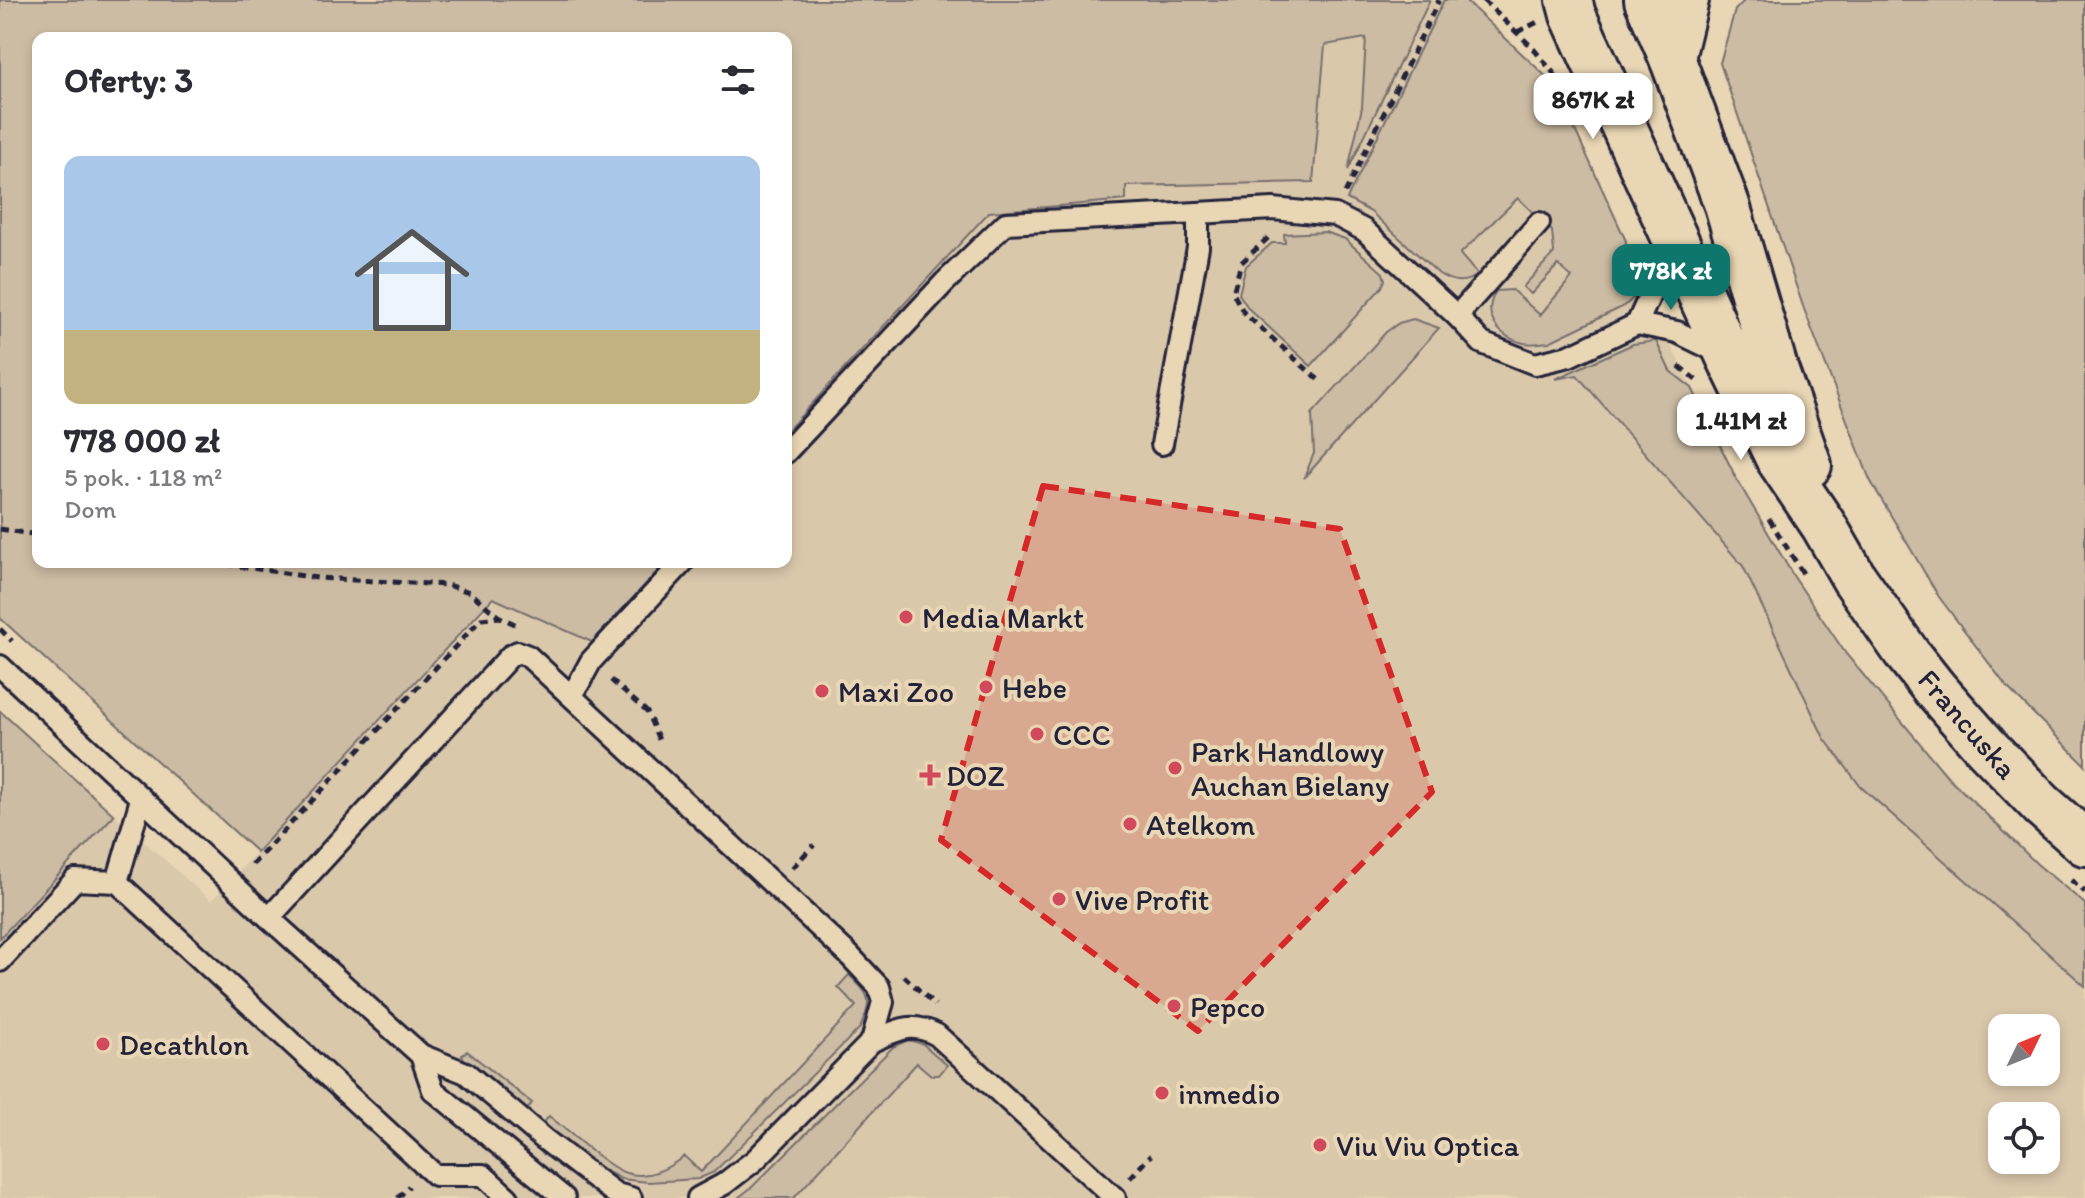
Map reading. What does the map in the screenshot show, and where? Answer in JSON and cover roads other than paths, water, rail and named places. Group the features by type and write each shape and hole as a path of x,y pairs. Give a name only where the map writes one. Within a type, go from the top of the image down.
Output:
{"main road":[{"path":"1647,0 1727,205 1780,383 1806,455 1824,526"},
{"path":"1672,58 1686,0"},
{"path":"1557,9 1573,15 1778,458 1824,526"},
{"name":"Francuska","path":"1824,526 1908,655 1986,747 2042,805 2085,843"}],"lane":[{"path":"792,446 945,282 1006,223 1273,209 1335,215 1364,230 1482,343 1535,364 1569,356 1637,324 1677,332 1729,357"},
{"path":"1162,444 1198,247 1198,213"},
{"path":"1457,316 1539,223"},
{"path":"1637,324 1675,239"},
{"path":"572,696 591,661 677,568"},
{"path":"269,918 510,656 518,652 528,656 572,696 872,979 879,987 883,1002 872,1041"},
{"path":"0,666 269,918 421,1055 466,1073 596,1179 616,1194 631,1198"},
{"path":"117,882 141,799"},
{"path":"0,961 75,880 117,882 435,1175 483,1175 508,1198"},
{"path":"698,1198 724,1184 755,1160 872,1041 906,1027 922,1027 937,1035 1121,1190"},
{"path":"421,1055 433,1090 564,1198"}],"place":[{"name":"Media Markt","path":"906,617"},
{"name":"Hebe","path":"986,687"},
{"name":"Maxi Zoo","path":"822,691"},
{"name":"CCC","path":"1037,734"},
{"name":"Park Handlowy Auchan Bielany","path":"1175,768"},
{"name":"DOZ","path":"930,775"},
{"name":"Atelkom","path":"1130,824"},
{"name":"Vive Profit","path":"1059,899"},
{"name":"Pepco","path":"1174,1006"},
{"name":"Decathlon","path":"103,1044"},
{"name":"inmedio","path":"1162,1093"},
{"name":"Viu Viu Optica","path":"1320,1145"}]}
